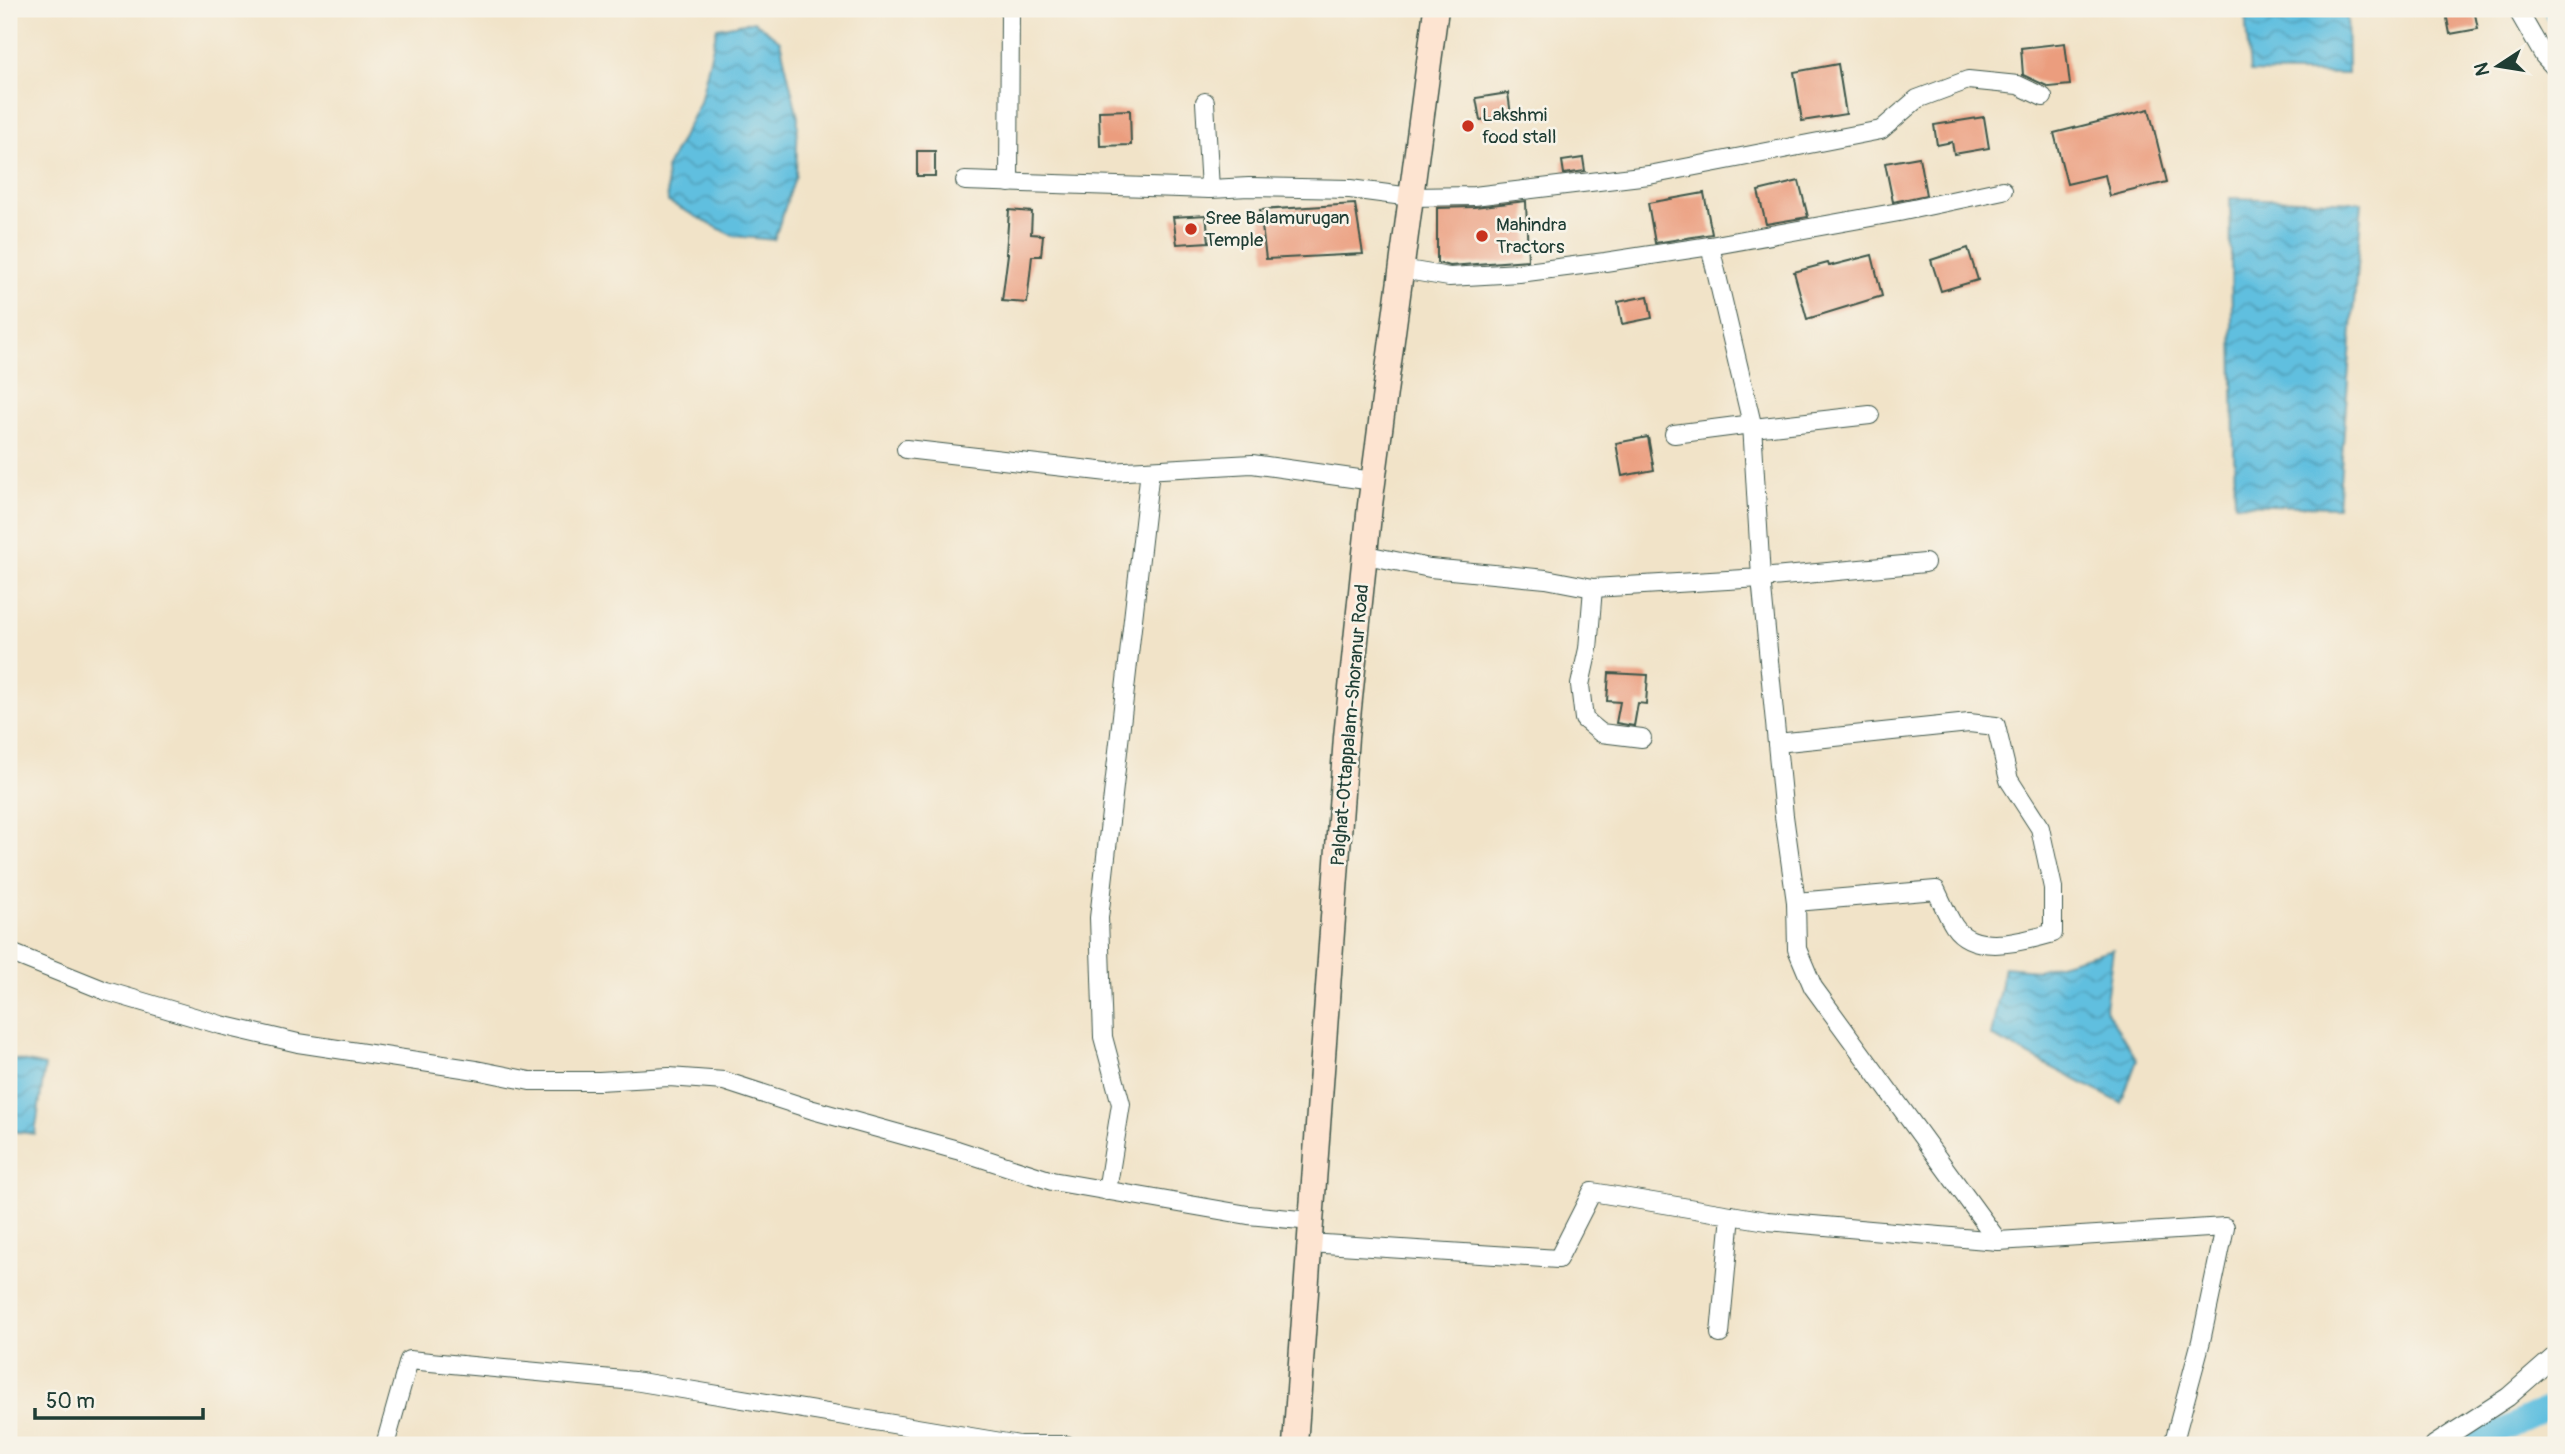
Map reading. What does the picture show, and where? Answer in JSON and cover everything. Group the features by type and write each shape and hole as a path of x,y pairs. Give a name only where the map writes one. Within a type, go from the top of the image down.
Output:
{"main road":[{"name":"Palghat-Ottappalam-Shoranur Road","path":"1294,1445 1346,737 1373,481 1436,9"}],"street":[{"path":"1009,183 1010,9"},
{"path":"2517,9 2544,56 2556,69"},
{"path":"965,181 1210,189 1350,188 1411,197 1474,196 1649,175 1881,130 1917,99 1968,80 2018,85 2043,97"},
{"path":"1205,102 1210,189"},
{"path":"1401,269 1449,277 1519,273 1710,246 2003,190"},
{"path":"1710,246 1753,426 1761,578 1784,816 1796,902 1797,949 1813,987 1998,1241"},
{"path":"1674,435 1870,415"},
{"path":"906,449 1108,472 1252,464 1373,481"},
{"path":"1107,1191 1121,1104 1102,1037 1099,919 1150,470"},
{"path":"1366,555 1430,568 1546,579 1593,588 1761,578 1925,563"},
{"path":"1593,588 1588,649 1580,685 1584,719 1601,733 1642,738"},
{"path":"1777,743 1969,723 1996,726 2009,780 2040,828 2053,888 2053,933 2020,942 1973,943 1955,928 1936,890 1796,902"},
{"path":"9,952 106,991 298,1043 476,1070 530,1081 669,1077 724,1081 1052,1181 1248,1215 1310,1232 1558,1259 1592,1192 1767,1221 1998,1241 2225,1227 2201,1341 2173,1445"},
{"path":"1720,1334 1731,1215"},
{"path":"2434,1445 2508,1397 2556,1355"},
{"path":"385,1445 409,1360 634,1381 1018,1445 1067,1445"}],"water":[{"path":"2266,9 2347,9 2348,74 2250,72 2245,13"},
{"path":"754,21 780,41 798,117 796,175 774,240 733,236 668,202 666,169 700,102 717,28"},
{"path":"2230,198 2362,202 2338,507 2235,504"},
{"path":"2113,949 2105,1008 2137,1060 2121,1103 1991,1036 2004,967 2037,970"},
{"path":"9,1058 45,1066 35,1134 9,1131"}],"building":[{"path":"2474,9 2478,29 2450,34 2446,13"},
{"path":"2065,43 2070,85 2049,87 2023,75 2021,48"},
{"path":"1838,64 1846,114 1802,121 1794,72"},
{"path":"1508,93 1511,115 1480,120 1476,98"},
{"path":"2149,109 2167,182 2110,196 2105,175 2067,184 2054,133"},
{"path":"1130,110 1131,145 1100,146 1099,111"},
{"path":"1984,117 1989,148 1954,154 1952,142 1937,145 1934,125"},
{"path":"917,151 935,151 935,176 917,176"},
{"path":"1919,157 1926,195 1893,202 1885,163"},
{"path":"1583,158 1585,171 1564,174 1562,161"},
{"path":"1799,181 1808,217 1766,224 1758,191"},
{"path":"1704,193 1712,234 1655,243 1648,203"},
{"name":"Mahindra Tractors","path":"1526,201 1528,260 1450,266 1437,263 1437,208"},
{"path":"1355,204 1363,254 1266,259 1260,210"},
{"path":"1009,210 1032,212 1031,234 1043,235 1041,256 1032,256 1027,303 1002,301 1008,254"},
{"name":"Sree Balamurugan Temple","path":"1206,215 1209,242 1177,244 1173,217"},
{"path":"1968,248 1978,280 1941,291 1931,260"},
{"path":"1872,255 1882,296 1807,319 1794,272"},
{"path":"1648,296 1652,318 1622,324 1618,302"},
{"path":"1648,437 1654,470 1622,476 1616,443"},
{"path":"1609,673 1648,675 1646,704 1638,703 1634,726 1616,723 1620,702 1607,701"}],"waterway":[{"path":"2555,9 2556,13"},
{"path":"2471,1445 2556,1404"}],"place":[{"name":"Lakshmi food stall","path":"1468,126"},
{"name":"Sree Balamurugan Temple","path":"1191,229"},
{"name":"Mahindra Tractors","path":"1482,236"}]}
